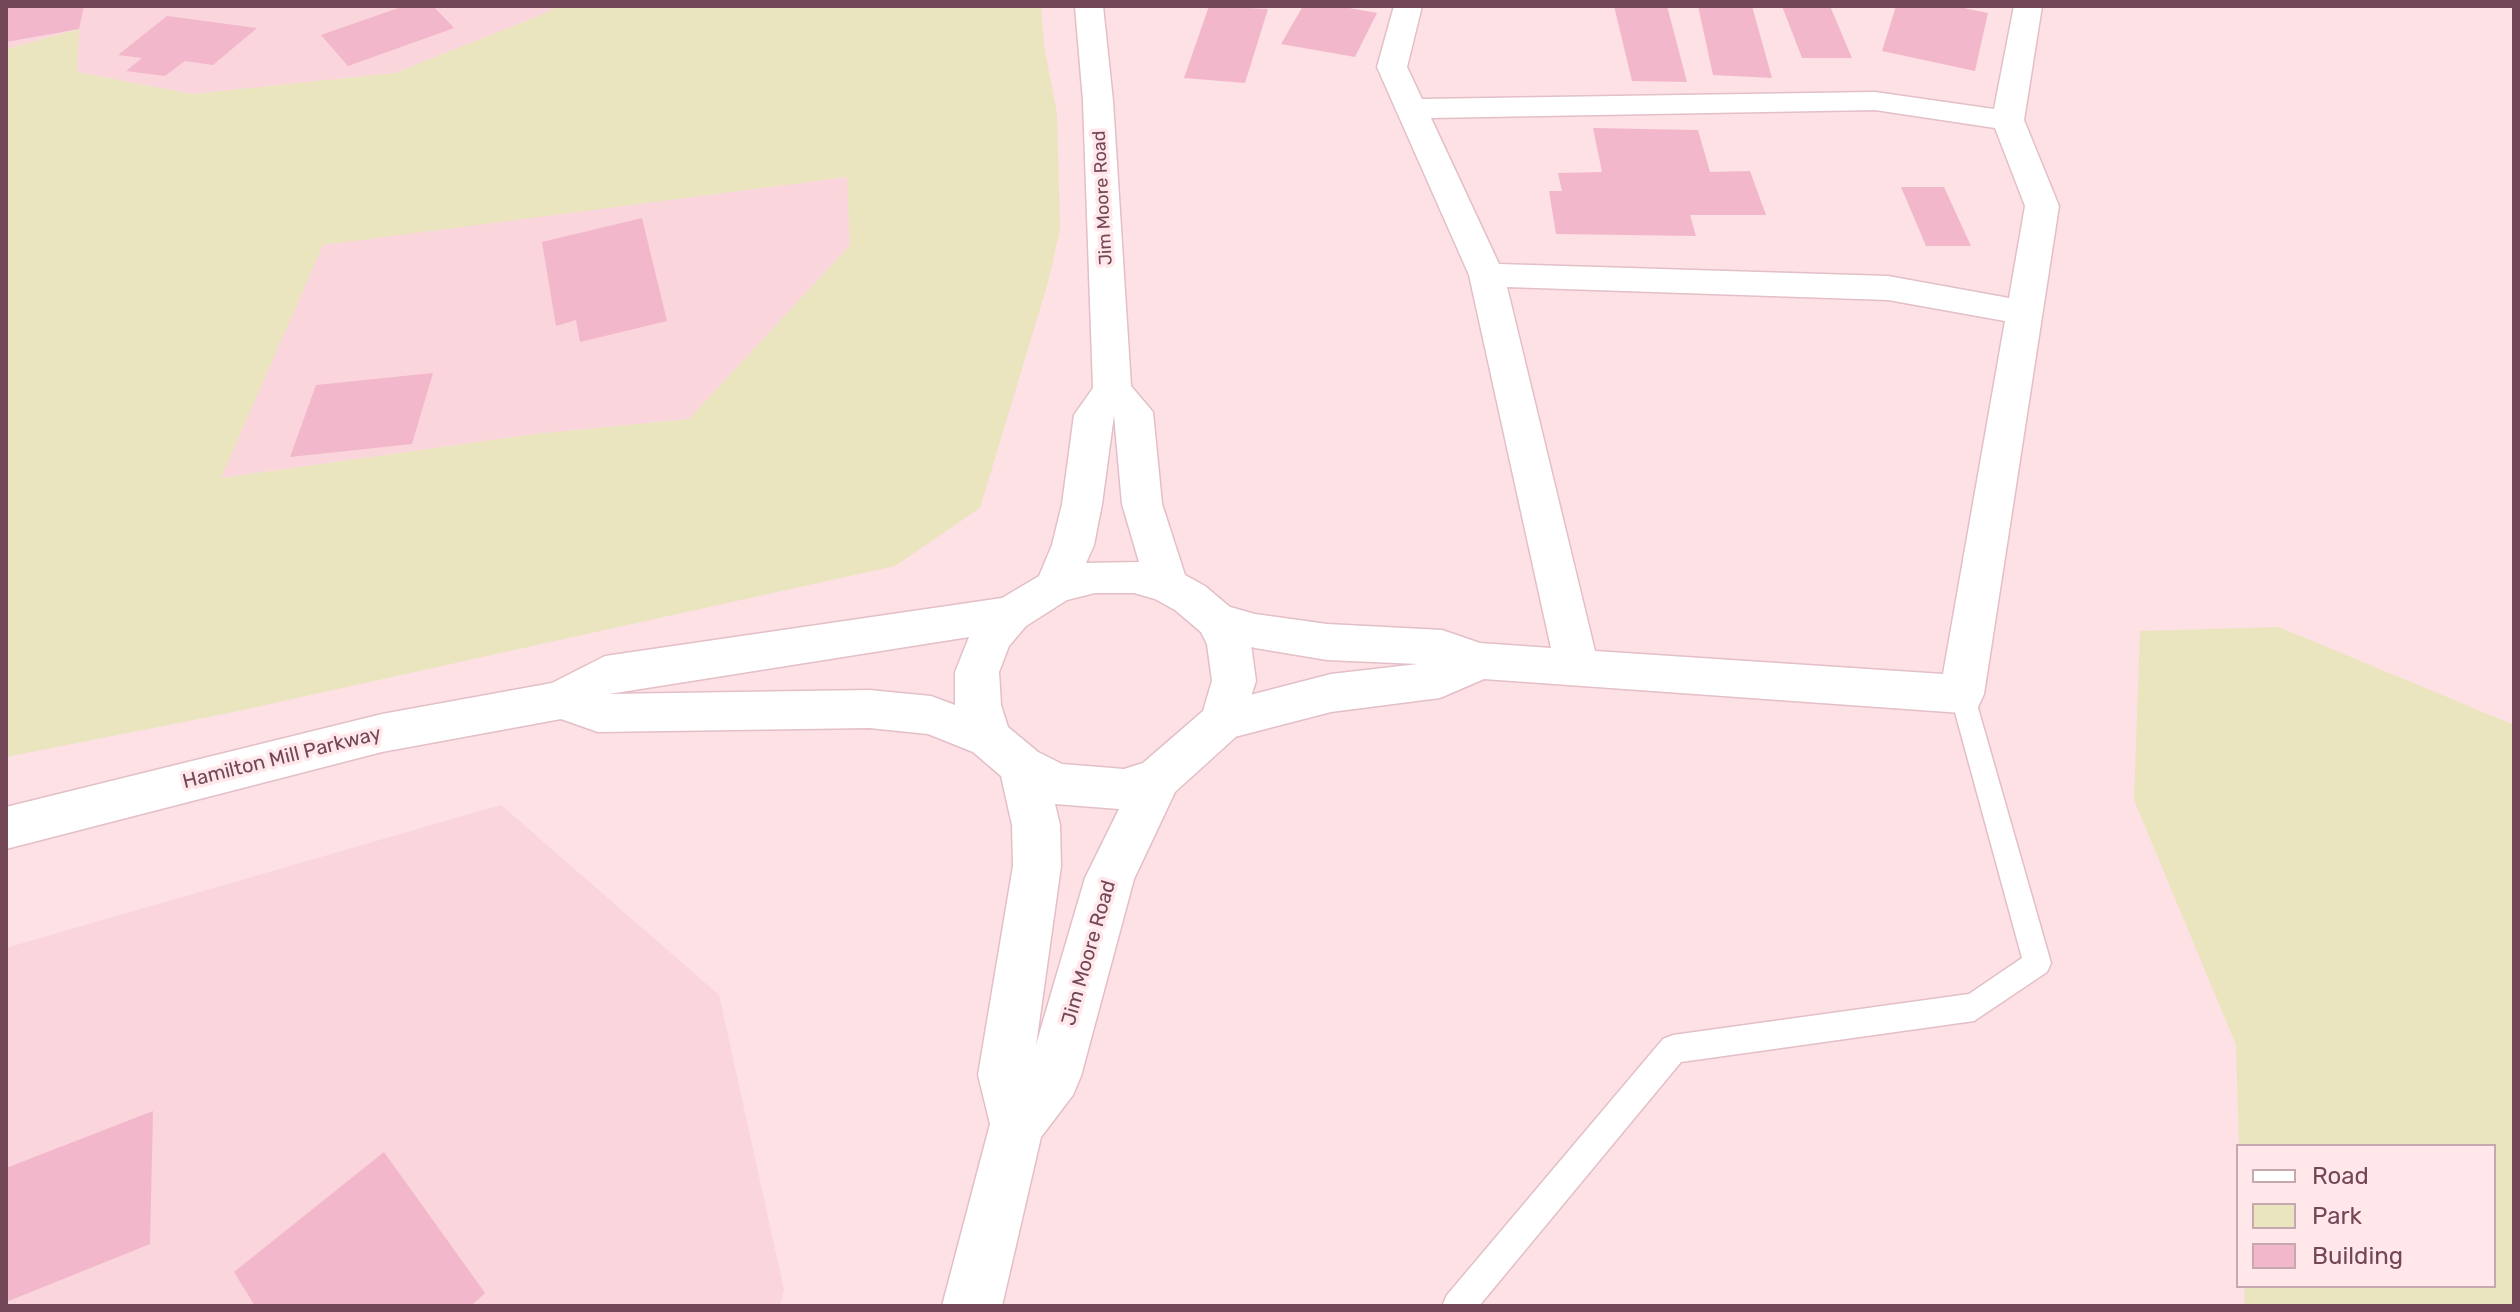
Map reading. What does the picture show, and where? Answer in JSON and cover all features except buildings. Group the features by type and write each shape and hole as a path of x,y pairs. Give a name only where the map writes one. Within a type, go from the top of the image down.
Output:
{"street":[{"name":"Jim Moore Road","path":"1089,6 1098,101 1112,390"},
{"path":"1408,6 1392,67 1487,275 1577,666"},
{"path":"1216,620 1255,631 1327,642 1442,648 1480,661 1962,694 2042,206 2008,120 2028,6"},
{"path":"1411,109 1875,101 2008,120"},
{"path":"1487,275 1888,288 2024,313"},
{"path":"1055,587 1076,531 1093,415 1112,390 1134,412 1142,504 1167,585"},
{"path":"1223,721 1234,681 1229,644 1216,620 1190,598 1167,585 1134,577 1095,577 1055,587 1011,614 991,637 977,672 978,705 1006,752 1056,784 1124,789 1158,778 1223,721 1331,693 1440,680 1480,661"},
{"name":"Hamilton Mill Parkway","path":"6,828 382,733 561,700 605,674 1011,614"},
{"name":"Hamilton Mill Parkway","path":"561,700 598,713 869,709 931,715 1006,752"},
{"name":"Jim Moore Road","path":"1006,752 1036,825 1037,866 1005,1075 1017,1124"},
{"name":"Jim Moore Road","path":"972,1306 1017,1124 1054,1076 1110,878 1158,778"}],"lane":[{"path":"1458,1306 1673,1049 1974,1007 2037,963 1962,694"}],"shaded area":[{"path":"6,6 558,6 395,73 192,94 77,72 78,29 6,49"},
{"path":"848,177 850,245 689,419 535,434 220,478 323,244"},
{"path":"501,805 719,995 784,1290 780,1306 6,1306 6,948"}],"green space":[{"path":"558,6 1041,6 1044,46 1057,113 1060,230 1047,286 980,508 895,566 229,713 6,757 6,49 79,29 77,72 192,94 395,73","holes":["847,177 850,245 689,419 535,434 221,478 323,245"]},
{"path":"2279,627 2514,725 2514,1306 2245,1306 2244,1288 2496,1288 2496,1144 2239,1144 2236,1045 2134,800 2140,631"}]}
